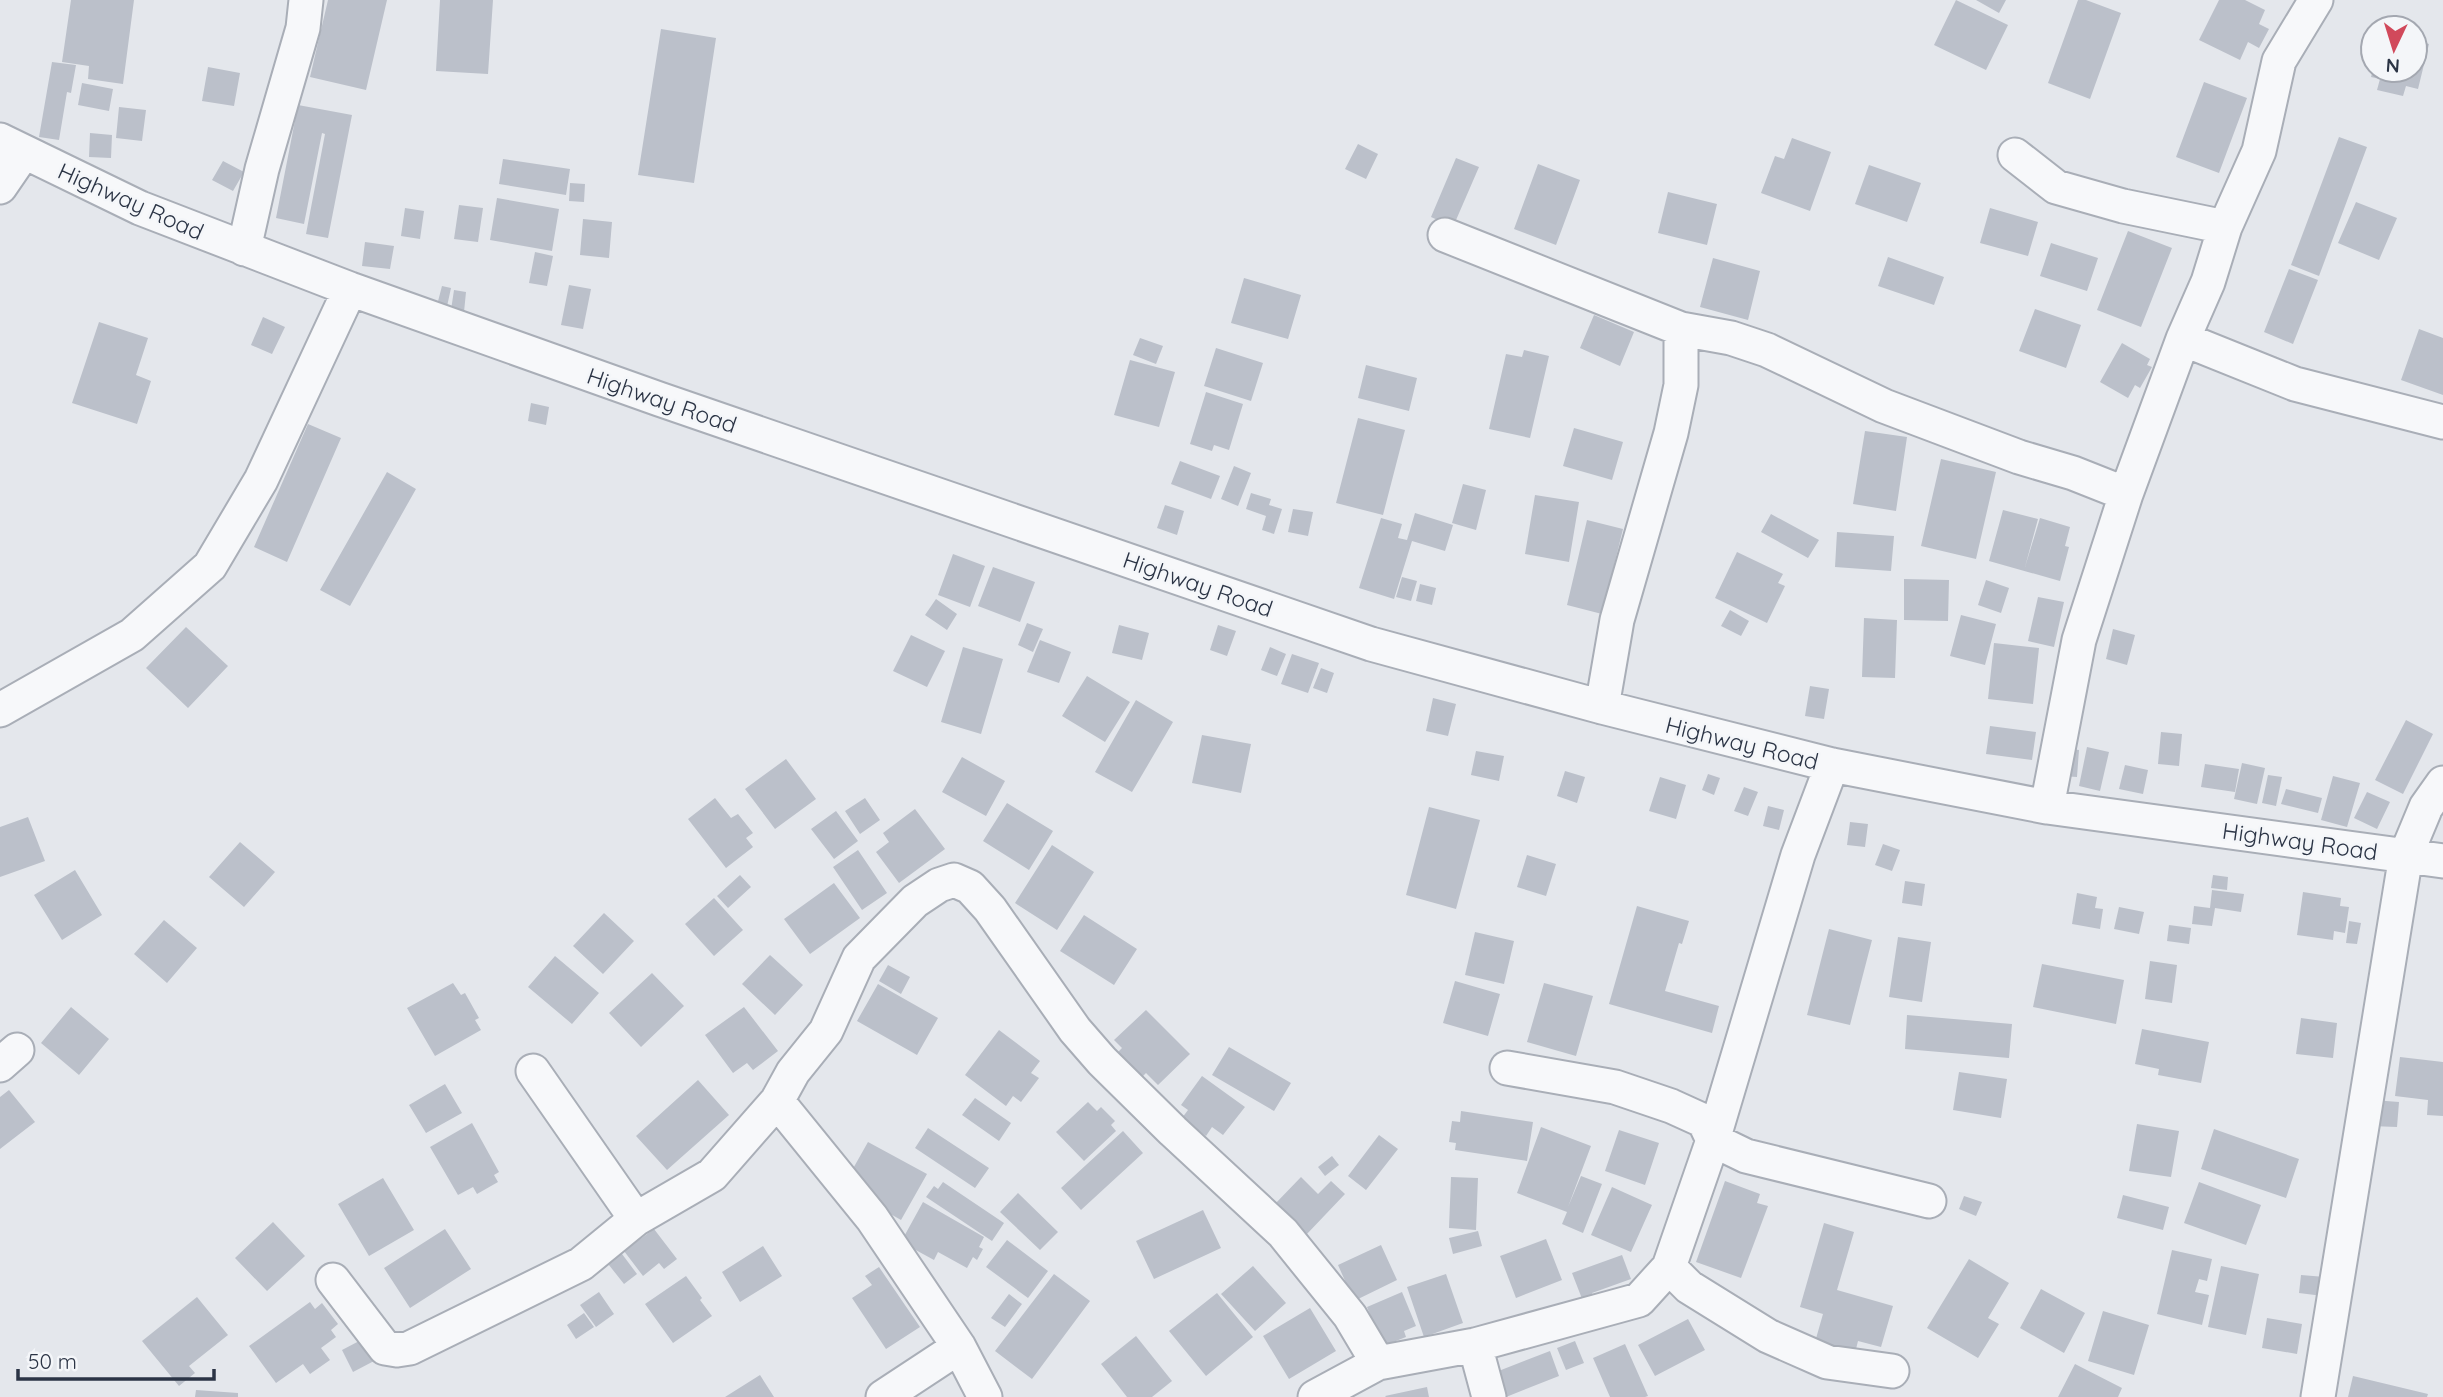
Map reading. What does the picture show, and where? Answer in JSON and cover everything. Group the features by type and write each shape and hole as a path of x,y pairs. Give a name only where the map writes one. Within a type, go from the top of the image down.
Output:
{"street":[{"path":"244,249 262,169 303,29 306,0"},
{"path":"2047,807 2079,640 2126,494 2183,339 2208,282 2225,228 2259,150 2279,61 2316,0"},
{"path":"0,187 12,146"},
{"name":"Highway Road","path":"12,146 140,208 350,289 659,399 1371,644 1602,707 1832,765 2047,807 2443,861"},
{"path":"2015,155 2056,187 2123,206 2225,228"},
{"path":"1445,235 1681,329 1731,338 1767,350 1884,406 2126,494"},
{"path":"0,710 132,635 210,566 261,480 350,289"},
{"path":"1602,707 1617,620 1681,385 1681,329"},
{"path":"2183,339 2295,384 2443,422"},
{"path":"1315,1397 1378,1363 1475,1345 1639,1300 1669,1267 1713,1140 1798,855 1832,765"},
{"path":"2318,1397 2406,855 2426,807 2443,783"},
{"path":"333,1280 384,1349 397,1350 410,1348 581,1264 636,1219 712,1175 777,1101 793,1072 826,1031 859,958 915,901 939,885 954,880 970,887 990,909 1075,1030 1102,1061 1283,1233 1350,1316 1378,1363"},
{"path":"1507,1068 1615,1087 1671,1106 1704,1121 1713,1140 1746,1156 1929,1201"},
{"path":"533,1071 636,1219"},
{"path":"777,1101 873,1217 958,1348 985,1397"},
{"path":"1669,1267 1689,1287 1768,1336 1827,1362 1892,1371"},
{"path":"1475,1345 1489,1397"},
{"path":"883,1397 958,1348"}],"building":[{"path":"71,0 134,0 123,84 88,79 89,66 62,62"},
{"path":"328,0 387,0 366,90 310,77"},
{"path":"440,0 493,0 488,74 436,71"},
{"path":"1956,0 2008,25 1986,70 1934,45"},
{"path":"1976,0 2006,0 1999,13"},
{"path":"2078,0 2086,0 2121,13 2090,99 2048,83"},
{"path":"2219,0 2245,0 2265,10 2259,24 2269,29 2259,48 2248,42 2240,60 2199,40"},
{"path":"661,29 716,38 694,183 638,175"},
{"path":"52,62 76,65 71,93 67,92 59,140 39,137"},
{"path":"208,67 240,73 234,106 202,101"},
{"path":"2204,82 2247,98 2219,173 2176,157"},
{"path":"82,83 113,89 109,111 78,105"},
{"path":"2379,84 2419,84 2418,89 2406,86 2403,96 2377,90"},
{"path":"298,105 352,115 328,238 306,234 325,134 322,133 304,224 276,218"},
{"path":"119,107 146,110 142,141 116,138"},
{"path":"90,133 112,135 111,158 89,157"},
{"path":"2339,137 2367,147 2319,276 2291,265"},
{"path":"1792,138 1831,152 1810,211 1761,193 1775,156 1784,159"},
{"path":"1358,144 1378,154 1366,179 1345,169"},
{"path":"1456,158 1479,167 1453,227 1431,217"},
{"path":"503,159 570,169 566,195 499,184"},
{"path":"223,161 244,172 233,191 212,180"},
{"path":"1538,164 1580,180 1556,245 1514,229"},
{"path":"1869,165 1921,183 1907,222 1855,204"},
{"path":"570,183 585,184 584,202 569,201"},
{"path":"1668,192 1717,204 1707,245 1658,233"},
{"path":"497,198 559,209 552,251 490,240"},
{"path":"2356,202 2397,218 2379,260 2338,243"},
{"path":"459,205 483,208 478,242 454,239"},
{"path":"405,208 424,211 420,239 401,236"},
{"path":"1990,208 2038,222 2028,256 1980,243"},
{"path":"583,219 612,222 609,258 580,255"},
{"path":"2128,231 2172,248 2141,327 2097,310"},
{"path":"365,242 394,246 390,269 362,266"},
{"path":"2051,243 2098,258 2087,291 2040,276"},
{"path":"535,252 553,256 547,286 529,283"},
{"path":"1888,257 1944,277 1934,305 1878,286"},
{"path":"1713,258 1760,271 1748,320 1700,307"},
{"path":"2289,269 2318,280 2293,344 2264,332"},
{"path":"1244,278 1301,295 1288,339 1231,323"},
{"path":"569,285 591,289 583,329 561,325"},
{"path":"442,286 451,288 446,311 436,309"},
{"path":"454,290 466,292 464,312 451,310"},
{"path":"2035,309 2081,325 2066,368 2019,351"},
{"path":"1594,315 1634,332 1620,366 1580,348"},
{"path":"263,317 285,327 272,354 251,345"},
{"path":"99,322 148,338 136,375 151,381 137,424 72,403"},
{"path":"2419,329 2443,338 2443,395 2401,380"},
{"path":"1140,338 1163,346 1156,364 1133,355"},
{"path":"2122,343 2150,359 2147,365 2152,367 2140,388 2135,385 2128,398 2100,382"},
{"path":"1216,348 1263,363 1251,401 1204,386"},
{"path":"1524,350 1549,356 1530,438 1489,429 1506,354 1522,357"},
{"path":"1130,360 1175,372 1159,427 1114,415"},
{"path":"1366,365 1417,378 1409,411 1358,398"},
{"path":"1206,392 1243,404 1229,450 1214,445 1212,451 1190,444"},
{"path":"531,403 549,407 546,425 528,421"},
{"path":"1358,418 1405,430 1383,515 1336,503"},
{"path":"308,424 341,438 287,562 254,547"},
{"path":"1574,428 1623,442 1612,480 1563,466"},
{"path":"1865,431 1907,437 1896,511 1853,504"},
{"path":"1941,459 1996,472 1976,559 1921,546"},
{"path":"1180,461 1220,476 1211,499 1171,484"},
{"path":"1234,466 1251,473 1238,506 1221,499"},
{"path":"387,472 416,489 350,606 320,590"},
{"path":"1463,484 1486,490 1476,530 1452,523"},
{"path":"1251,493 1271,499 1269,505 1282,509 1274,534 1262,530 1266,516 1246,509"},
{"path":"1535,495 1579,502 1569,562 1525,554"},
{"path":"1165,505 1184,511 1177,535 1157,528"},
{"path":"1293,509 1313,512 1308,536 1288,532"},
{"path":"2003,510 2038,519 2025,567 2040,518 2070,527 2065,546 2069,547 2060,581 1989,561"},
{"path":"1415,513 1453,525 1445,551 1412,541 1394,599 1359,588 1381,518 1402,524 1398,538 1407,540"},
{"path":"1771,514 1819,540 1808,558 1761,532"},
{"path":"1587,520 1623,529 1602,614 1567,605"},
{"path":"1837,532 1894,536 1891,571 1835,567"},
{"path":"1737,552 1783,574 1778,583 1785,586 1767,623 1715,598"},
{"path":"953,554 985,566 970,607 938,595"},
{"path":"993,567 1035,582 1020,622 978,606"},
{"path":"1402,577 1417,581 1411,601 1396,597"},
{"path":"1904,579 1949,580 1948,621 1904,620"},
{"path":"1986,580 2009,588 2001,613 1978,605"},
{"path":"1420,584 1436,588 1432,605 1416,601"},
{"path":"2038,597 2064,602 2054,647 2028,641"},
{"path":"936,599 957,614 947,630 925,615"},
{"path":"1730,610 1749,621 1741,636 1721,626"},
{"path":"1961,615 1996,624 1985,665 1950,656"},
{"path":"1864,618 1897,620 1895,678 1862,677"},
{"path":"1027,623 1043,629 1033,652 1018,645"},
{"path":"1119,625 1149,633 1142,660 1112,653"},
{"path":"1218,625 1236,631 1227,656 1210,650"},
{"path":"186,627 228,666 188,708 146,668"},
{"path":"2113,629 2135,635 2127,665 2106,659"},
{"path":"911,635 945,651 927,687 893,671"},
{"path":"1040,640 1071,652 1059,683 1027,672"},
{"path":"1994,643 2039,648 2033,704 1988,699"},
{"path":"963,647 1003,659 981,734 941,722"},
{"path":"1270,647 1286,654 1277,676 1261,670"},
{"path":"1292,654 1319,663 1308,693 1281,684"},
{"path":"1321,668 1334,673 1327,693 1313,688"},
{"path":"1087,676 1130,702 1105,742 1062,716"},
{"path":"1810,686 1829,689 1824,719 1805,716"},
{"path":"1433,698 1456,704 1448,736 1426,731"},
{"path":"1136,700 1173,722 1132,792 1095,772"},
{"path":"2406,720 2433,734 2403,794 2375,780"},
{"path":"1990,726 2036,732 2032,760 1986,754"},
{"path":"2161,732 2182,734 2179,766 2158,764"},
{"path":"1202,735 1251,744 1241,793 1192,783"},
{"path":"2087,747 2109,752 2100,791 2079,786"},
{"path":"2064,748 2079,750 2077,777 2062,776"},
{"path":"1476,751 1504,756 1499,781 1471,775"},
{"path":"962,757 1005,781 986,816 942,792"},
{"path":"786,759 816,799 775,829 745,789"},
{"path":"2242,763 2265,768 2257,804 2234,799"},
{"path":"2205,764 2239,769 2235,792 2201,787"},
{"path":"2125,765 2148,770 2143,794 2119,789"},
{"path":"1565,771 1585,777 1577,803 1557,796"},
{"path":"1708,774 1720,778 1714,795 1702,790"},
{"path":"2268,775 2282,777 2276,806 2262,803"},
{"path":"2333,776 2360,783 2347,827 2321,820"},
{"path":"1660,777 1686,785 1676,819 1649,811"},
{"path":"1744,787 1758,792 1748,816 1734,811"},
{"path":"2286,789 2322,798 2318,813 2281,804"},
{"path":"2367,792 2390,802 2377,829 2354,818"},
{"path":"715,798 731,818 738,814 753,833 746,838 753,847 726,868 688,819"},
{"path":"865,798 880,820 860,834 845,811"},
{"path":"1007,803 1053,831 1029,870 983,841"},
{"path":"1768,806 1784,810 1779,830 1763,826"},
{"path":"1429,807 1480,820 1456,909 1406,895"},
{"path":"915,809 945,849 899,883 876,852 889,842 883,833"},
{"path":"836,811 858,841 834,859 811,829"},
{"path":"28,817 45,861 0,877 0,827"},
{"path":"1850,822 1868,824 1865,847 1847,845"},
{"path":"240,842 275,872 244,907 209,877"},
{"path":"1883,844 1900,850 1892,871 1875,865"},
{"path":"1052,845 1094,872 1057,930 1015,903"},
{"path":"858,850 887,893 862,910 833,867"},
{"path":"1527,855 1556,864 1546,896 1517,887"},
{"path":"75,870 102,915 62,940 34,895"},
{"path":"740,875 751,887 728,908 717,896"},
{"path":"2213,875 2228,877 2227,890 2211,888"},
{"path":"1905,881 1925,884 1922,906 1902,903"},
{"path":"834,883 860,918 810,954 784,919"},
{"path":"2212,890 2244,894 2241,912 2215,908 2212,926 2192,924 2194,906 2210,908"},
{"path":"2303,892 2341,898 2340,906 2349,907 2345,933 2334,931 2333,940 2297,935"},
{"path":"2077,893 2097,897 2095,908 2103,909 2100,929 2072,924"},
{"path":"714,898 743,930 714,956 685,924"},
{"path":"1637,906 1689,921 1682,944 1679,943 1665,991 1719,1006 1712,1033 1609,1004"},
{"path":"2119,907 2144,912 2139,934 2114,929"},
{"path":"604,913 634,941 603,974 573,946"},
{"path":"1084,915 1137,949 1114,985 1060,951"},
{"path":"164,920 197,948 167,983 134,954"},
{"path":"2349,921 2361,923 2357,944 2346,943"},
{"path":"2169,925 2191,928 2189,944 2167,941"},
{"path":"1829,929 1872,940 1850,1025 1807,1015"},
{"path":"1475,932 1514,941 1504,984 1465,975"},
{"path":"1898,937 1931,942 1922,1002 1889,997"},
{"path":"770,955 803,985 775,1015 742,984"},
{"path":"555,956 599,993 572,1024 528,987"},
{"path":"2150,961 2177,965 2172,1003 2145,999"},
{"path":"2042,964 2124,980 2116,1024 2033,1007"},
{"path":"888,965 910,977 901,994 879,981"},
{"path":"652,973 684,1006 641,1047 609,1013"},
{"path":"1455,981 1500,994 1488,1036 1443,1023"},
{"path":"453,983 461,995 465,993 479,1018 475,1020 481,1030 435,1056 407,1008"},
{"path":"1544,983 1593,996 1576,1056 1527,1042"},
{"path":"878,984 938,1018 917,1055 857,1021"},
{"path":"71,1007 109,1039 79,1075 41,1043"},
{"path":"744,1007 778,1051 753,1070 747,1063 733,1073 705,1035"},
{"path":"1146,1010 1190,1054 1158,1085 1146,1073 1140,1079 1116,1054 1122,1048 1114,1040"},
{"path":"1907,1015 2012,1024 2009,1058 1905,1049"},
{"path":"2301,1018 2337,1023 2333,1058 2296,1054"},
{"path":"2142,1029 2209,1042 2201,1083 2158,1075 2159,1069 2135,1064"},
{"path":"999,1030 1040,1061 1031,1073 1039,1078 1021,1102 1013,1096 1006,1106 965,1075"},
{"path":"1229,1047 1291,1083 1274,1111 1212,1075"},
{"path":"2400,1057 2443,1062 2443,1116 2427,1115 2428,1100 2395,1096"},
{"path":"1959,1072 2007,1079 2001,1118 1953,1110"},
{"path":"1202,1076 1245,1107 1223,1135 1212,1127 1206,1136 1182,1118 1188,1110 1181,1105"},
{"path":"698,1080 729,1115 667,1170 636,1136"},
{"path":"445,1084 462,1113 426,1133 409,1105"},
{"path":"9,1090 35,1122 0,1149 0,1097"},
{"path":"975,1098 1011,1123 999,1141 962,1115"},
{"path":"2373,1100 2399,1102 2397,1127 2371,1126"},
{"path":"1088,1102 1097,1111 1101,1107 1115,1121 1111,1125 1116,1131 1084,1161 1056,1132"},
{"path":"1461,1111 1533,1122 1527,1161 1455,1150 1456,1143 1449,1142 1452,1121 1460,1122"},
{"path":"472,1123 499,1172 494,1175 498,1182 477,1194 473,1187 458,1195 430,1147"},
{"path":"2137,1124 2179,1131 2171,1177 2129,1171"},
{"path":"1541,1127 1591,1146 1568,1207 1581,1176 1602,1184 1583,1233 1562,1224 1567,1212 1517,1193"},
{"path":"928,1128 989,1168 975,1188 915,1148"},
{"path":"2214,1129 2299,1159 2286,1198 2201,1169"},
{"path":"1619,1130 1659,1143 1645,1185 1605,1171"},
{"path":"1123,1131 1143,1153 1081,1210 1061,1188"},
{"path":"1379,1135 1398,1149 1366,1190 1348,1176"},
{"path":"868,1142 927,1174 901,1220 873,1204 877,1197 846,1181"},
{"path":"1332,1156 1339,1165 1325,1176 1318,1167"},
{"path":"1301,1177 1318,1194 1331,1181 1345,1194 1306,1235 1274,1205"},
{"path":"1451,1177 1478,1178 1476,1230 1449,1228"},
{"path":"383,1178 414,1230 369,1256 338,1204"},
{"path":"1725,1181 1760,1194 1757,1203 1768,1206 1741,1278 1696,1262"},
{"path":"943,1182 1004,1223 992,1241 926,1197 934,1186 938,1189"},
{"path":"2199,1182 2261,1205 2246,1245 2184,1223"},
{"path":"1612,1187 1652,1205 1631,1252 1591,1235"},
{"path":"1018,1193 1058,1232 1040,1250 1000,1212"},
{"path":"2123,1195 2169,1207 2163,1230 2117,1218"},
{"path":"1964,1196 1982,1202 1976,1216 1959,1209"},
{"path":"923,1202 984,1237 979,1247 983,1249 977,1260 973,1257 967,1268 938,1252 934,1260 901,1242"},
{"path":"1203,1210 1221,1248 1154,1279 1136,1241"},
{"path":"273,1222 305,1256 267,1291 235,1258"},
{"path":"1824,1223 1854,1232 1837,1290 1893,1306 1881,1347 1858,1341 1855,1353 1815,1342 1823,1314 1800,1307"},
{"path":"445,1229 471,1269 410,1308 384,1268"},
{"path":"654,1229 677,1259 664,1269 659,1263 643,1276 624,1251"},
{"path":"1478,1231 1482,1246 1453,1254 1449,1238"},
{"path":"1546,1239 1562,1280 1516,1298 1500,1256"},
{"path":"1007,1240 1048,1271 1028,1298 986,1267"},
{"path":"1381,1245 1397,1280 1354,1301 1338,1265"},
{"path":"763,1246 782,1276 740,1302 722,1272"},
{"path":"619,1250 637,1274 624,1284 605,1260"},
{"path":"2172,1250 2212,1259 2207,1281 2199,1279 2195,1292 2209,1295 2202,1325 2157,1314"},
{"path":"1622,1255 1631,1279 1592,1293 1597,1305 1586,1309 1572,1273"},
{"path":"1969,1259 2009,1283 1988,1318 1999,1324 1978,1358 1927,1328"},
{"path":"1253,1266 1286,1303 1255,1331 1221,1294"},
{"path":"2221,1266 2259,1274 2246,1335 2208,1327"},
{"path":"879,1267 920,1327 886,1349 852,1298 872,1285 865,1276"},
{"path":"1054,1274 1090,1301 1032,1379 995,1351"},
{"path":"1446,1274 1463,1323 1424,1337 1407,1287"},
{"path":"2301,1275 2325,1277 2323,1296 2299,1293"},
{"path":"686,1276 712,1316 673,1343 645,1304"},
{"path":"2041,1289 2085,1313 2064,1353 2020,1328"},
{"path":"599,1292 614,1314 596,1327 580,1305"},
{"path":"1402,1292 1416,1326 1404,1331 1406,1337 1383,1346 1367,1307"},
{"path":"1217,1293 1253,1337 1206,1376 1169,1331"},
{"path":"1009,1294 1022,1304 1005,1327 991,1318"},
{"path":"197,1297 228,1335 189,1366 195,1373 179,1386 142,1341"},
{"path":"310,1302 315,1309 322,1303 338,1324 331,1330 336,1337 321,1348 330,1360 310,1374 303,1364 276,1383 249,1346"},
{"path":"1310,1308 1336,1351 1289,1379 1263,1336"},
{"path":"2103,1311 2149,1325 2134,1375 2088,1361"},
{"path":"584,1313 594,1327 576,1339 567,1325"},
{"path":"2267,1318 2302,1324 2297,1354 2262,1348"},
{"path":"1688,1319 1705,1350 1655,1376 1638,1345"},
{"path":"1136,1336 1172,1381 1152,1397 1127,1397 1101,1364"},
{"path":"363,1339 374,1361 353,1372 342,1350"},
{"path":"1575,1341 1584,1363 1566,1370 1557,1348"},
{"path":"1625,1344 1648,1396 1610,1397 1593,1358"},
{"path":"1550,1351 1559,1376 1506,1397 1496,1372"},
{"path":"2075,1364 2122,1388 2118,1397 2058,1397"},
{"path":"760,1375 774,1397 725,1397"},
{"path":"2353,1376 2428,1394 2427,1397 2348,1397"},
{"path":"1427,1387 1429,1397 1385,1396"},
{"path":"196,1390 238,1393 238,1397 195,1397"}]}
